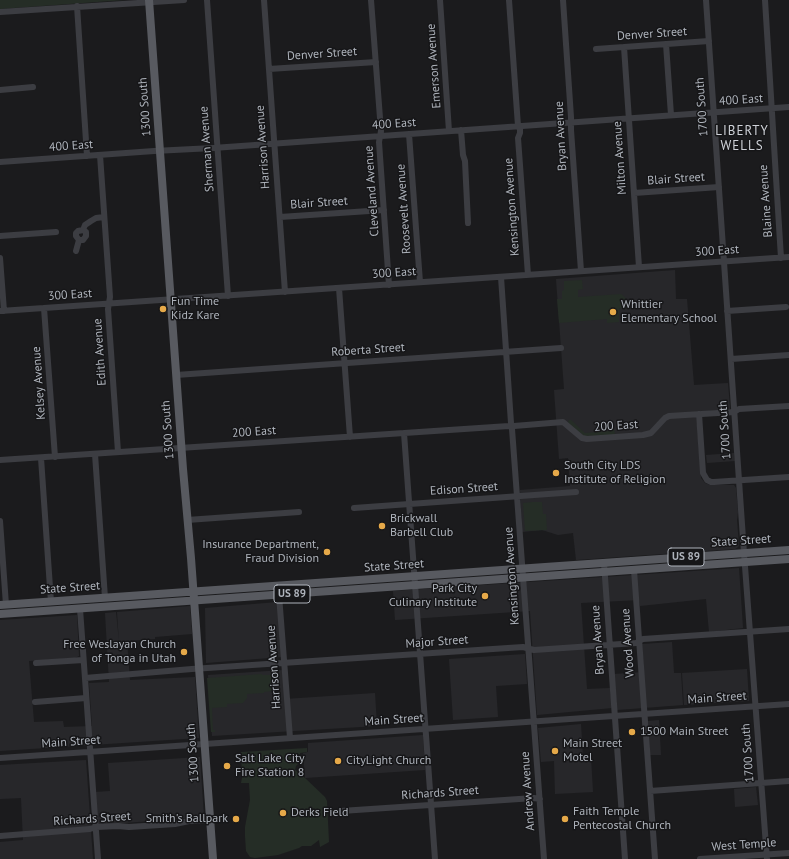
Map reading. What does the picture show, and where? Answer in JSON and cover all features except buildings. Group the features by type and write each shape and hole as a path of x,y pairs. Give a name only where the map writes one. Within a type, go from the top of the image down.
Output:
{"main road":[{"name":"1300 South","path":"149,1 181,448 213,859"},
{"name":"State Street","path":"3,605 789,550"},
{"name":"State Street","path":"0,614 789,559"},
{"path":"80,609 92,599"},
{"path":"33,612 51,602"}],"street":[{"path":"0,12 149,1 184,0"},
{"name":"Sherman Avenue","path":"207,0 228,296"},
{"name":"Harrison Avenue","path":"264,0 285,292"},
{"name":"Cleveland Avenue","path":"371,0 389,285"},
{"name":"Emerson Avenue","path":"440,0 449,131"},
{"name":"Kensington Avenue","path":"509,0 518,126 520,130 518,138 528,275"},
{"name":"Bryan Avenue","path":"564,0 581,271"},
{"name":"1700 South","path":"706,0 744,553 767,857"},
{"name":"Blaine Avenue","path":"764,0 781,258"},
{"path":"76,6 87,156"},
{"name":"Denver Street","path":"596,49 708,41"},
{"path":"666,44 671,115"},
{"name":"Milton Avenue","path":"624,47 639,267"},
{"name":"Denver Street","path":"269,69 376,62"},
{"path":"0,90 33,87"},
{"name":"400 East","path":"0,162 789,107"},
{"path":"461,130 463,155 465,161 468,223"},
{"name":"Roosevelt Avenue","path":"409,134 420,282"},
{"name":"Edith Avenue","path":"100,155 110,297 108,309 118,452"},
{"name":"Blair Street","path":"634,193 719,187"},
{"name":"Blair Street","path":"280,217 384,210"},
{"path":"76,251 79,240 76,233 83,230 88,222 104,217"},
{"path":"0,236 56,232"},
{"name":"300 East","path":"2,311 789,257"},
{"path":"0,258 2,311"},
{"name":"Kensington Avenue","path":"501,277 534,721"},
{"path":"339,288 350,437"},
{"path":"727,311 786,307"},
{"name":"Kelsey Avenue","path":"44,308 55,457"},
{"name":"Roberta Street","path":"176,375 561,348"},
{"path":"731,359 789,355"},
{"name":"200 East","path":"0,460 563,422 582,438 587,439 647,435 669,416 734,412 739,409 789,406"},
{"path":"699,414 704,473 706,479 711,482 789,477"},
{"path":"404,433 435,859"},
{"path":"95,454 105,598"},
{"path":"41,458 51,602"},
{"name":"Edison Street","path":"354,508 576,492"},
{"path":"187,520 299,512"},
{"path":"0,521 3,605"},
{"name":"Bryan Avenue","path":"604,563 625,859"},
{"name":"Wood Avenue","path":"634,570 655,859"},
{"name":"Harrison Avenue","path":"279,595 290,738"},
{"path":"80,609 98,859"},
{"name":"Major Street","path":"85,678 523,647 534,650 636,642 643,639 789,629"},
{"path":"36,663 83,660"},
{"path":"35,702 86,698"},
{"name":"Main Street","path":"0,758 789,704"},
{"name":"Andrew Avenue","path":"534,721 544,859"},
{"path":"650,791 789,781"},
{"name":"Richards Street","path":"342,811 534,798 540,799"},
{"name":"Richards Street","path":"0,836 90,829 96,827 129,827 210,820"},
{"name":"West Temple","path":"700,859 767,857 789,853"}],"shaded area":[{"path":"0,0 125,0 0,9"},
{"path":"675,270 676,299 687,299 694,385 728,383 730,409 696,412 701,478 705,483 710,485 734,485 736,488 739,546 735,549 576,560 573,533 558,535 542,530 522,532 520,490 570,486 568,458 559,459 554,390 564,389 556,279"},
{"path":"582,280 583,289 578,290 578,297 621,294 627,299 626,309 620,308 619,310 619,322 607,323 607,319 559,323 557,299 562,299 564,281"},
{"path":"569,420 571,420 585,433 611,431 611,428 614,428 615,435 584,436 568,423"},
{"path":"734,453 735,461 707,463 706,455"},
{"path":"542,502 543,514 546,514 547,530 525,531 523,503"},
{"path":"739,568 743,628 709,632 706,599 640,606 639,600 581,603 587,689 610,688 612,708 537,715 530,611 395,620 393,591"},
{"path":"278,602 282,657 206,663 205,608"},
{"path":"190,606 192,634 127,641 130,680 195,677 199,738 0,751 0,620 77,615 79,656 75,658 29,661 34,722 63,721 64,727 92,726 89,683 109,682 105,613 116,612 119,642 117,612"},
{"path":"672,642 674,673 681,673 683,705 617,710 614,674 644,672 642,644"},
{"path":"525,654 527,684 496,686 498,717 453,720 449,659"},
{"path":"747,669 749,701 684,705 682,673"},
{"path":"283,670 285,699 375,693 377,726 212,736 208,675"},
{"path":"262,674 271,675 272,691 247,694 247,698 243,703 227,704 227,707 212,708 213,730 215,730 215,732 211,732 207,678"},
{"path":"659,720 661,755 650,755 648,721"},
{"path":"581,724 583,758 591,758 593,792 555,794 554,761 541,762 538,728"},
{"path":"423,735 425,770 305,778 303,753 308,752 308,743"},
{"name":"Derks Field","path":"307,748 307,752 300,753 300,762 296,766 295,770 325,797 327,801 329,842 320,847 319,840 311,846 302,846 278,855 255,858 250,857 246,851 245,836 245,827 250,800 249,783 241,783 241,752"},
{"path":"200,757 204,817 98,825 95,792 110,791 108,763"},
{"path":"86,760 93,859 0,859 0,842 23,840 21,798 0,799 0,765"},
{"path":"756,787 758,805 735,807 734,789"}],"place":[{"name":"Fun Time Kidz Kare","path":"163,309"},
{"name":"Whittier Elementary School","path":"613,312"},
{"name":"South City LDS Institute of Religion","path":"556,473"},
{"name":"Brickwall Barbell Club","path":"382,526"},
{"name":"Insurance Department, Fraud Division","path":"327,552"},
{"name":"Park City Culinary Institute","path":"485,596"},
{"name":"Free Weslayan Church of Tonga in Utah","path":"184,652"},
{"name":"1500 Main Street","path":"632,732"},
{"name":"Main Street Motel","path":"555,751"},
{"name":"CityLight Church","path":"338,761"},
{"name":"Salt Lake City Fire Station 8","path":"227,766"},
{"name":"Derks Field","path":"283,813"},
{"name":"Smith's Ballpark","path":"236,819"},
{"name":"Faith Temple Pentecostal Church","path":"565,819"}],"district":[{"name":"LIBERTY WELLS","path":"742,138"}]}
